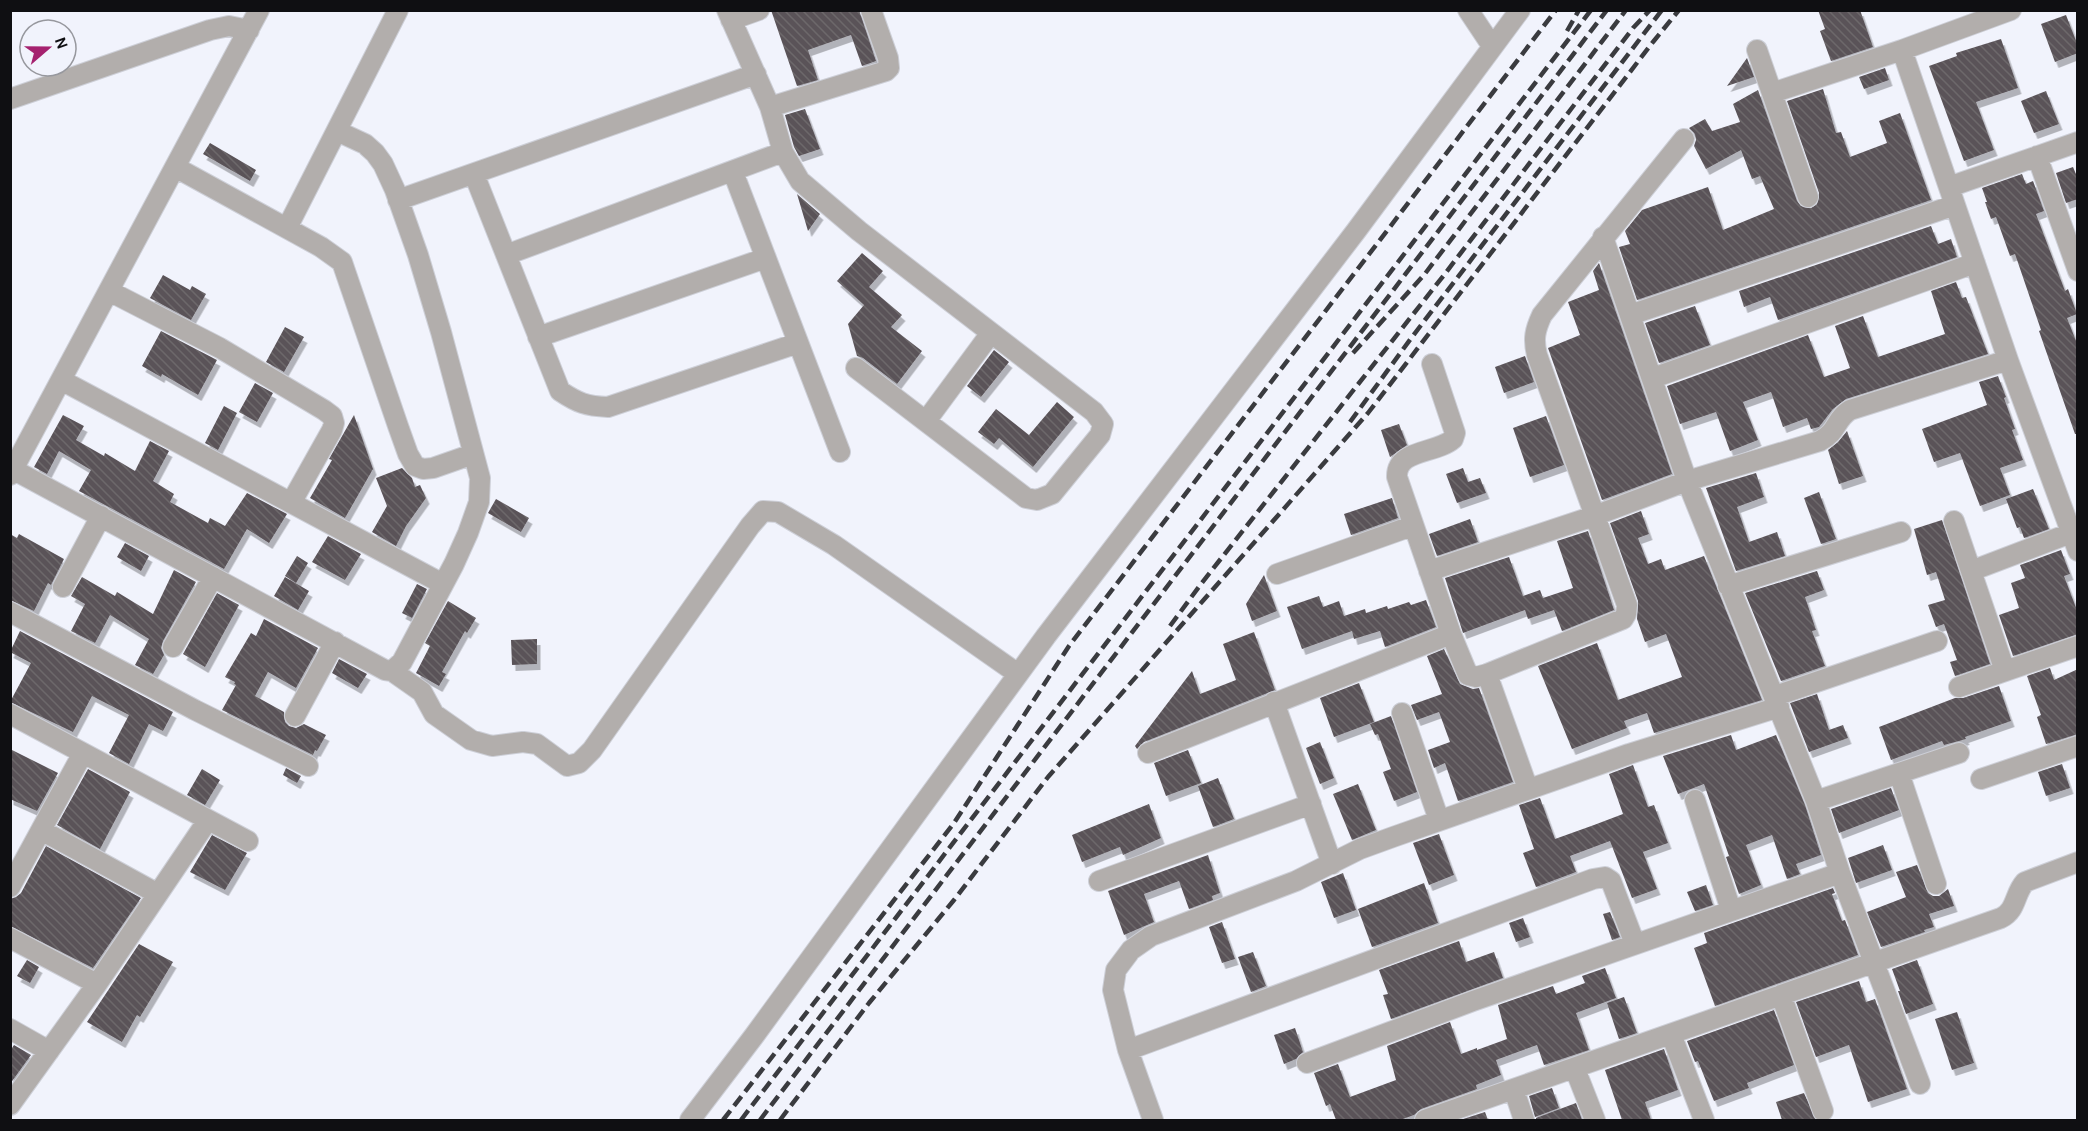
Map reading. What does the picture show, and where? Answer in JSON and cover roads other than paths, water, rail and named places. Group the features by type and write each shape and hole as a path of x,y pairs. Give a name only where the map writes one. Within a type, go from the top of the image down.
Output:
{"street":[{"path":"259,10 13,466 100,516 385,670 392,671 422,692 434,714 471,740 492,746 523,742 537,744 567,766 579,763 592,750 763,511 778,512 834,545 1018,674"},
{"path":"287,228 398,10"},
{"path":"759,10 729,15 771,107 783,152 800,182 1094,412 1103,424 1100,435 1052,494 1037,500 1026,498 856,368"},
{"path":"771,107 886,71 889,68 888,58 871,10"},
{"path":"1468,10 1492,46"},
{"path":"690,1120 1018,674 1356,231 1520,10"},
{"path":"1772,93 1902,50 2012,10"},
{"path":"10,99 210,30 229,26 249,30"},
{"path":"1757,50 1808,197"},
{"path":"1902,50 2008,360 2074,542 1971,571"},
{"path":"398,200 756,74"},
{"path":"337,130 365,144 375,153 383,164 398,200 418,255 441,332 480,478 479,502 468,533 402,662 392,671"},
{"path":"1432,364 1455,433 1454,439 1401,461 1396,468 1397,477 1451,634 1468,675 1476,677 1487,674 1623,619 1627,605 1533,341 1542,315 1684,139"},
{"path":"1630,315 1952,196 2037,156 2078,142"},
{"path":"506,255 783,152"},
{"path":"2037,156 2078,271"},
{"path":"175,167 287,228 342,262 408,454 415,465 423,469 432,468 473,454"},
{"path":"733,172 840,452"},
{"path":"474,174 560,391 575,401 587,406 608,407 798,343"},
{"path":"1603,237 1687,482 1816,801 1840,873 1920,1084"},
{"path":"538,337 766,258"},
{"path":"1653,378 1975,263"},
{"path":"109,291 220,348 332,416 334,423 332,430 291,503"},
{"path":"926,421 991,333"},
{"path":"1429,571 1594,516 1687,482 1821,441 1833,433 1841,419 1850,410 2008,360"},
{"path":"61,380 443,584"},
{"path":"63,587 100,516"},
{"path":"1954,521 2005,671"},
{"path":"1277,574 1413,526"},
{"path":"1728,586 1901,532"},
{"path":"173,647 213,577"},
{"path":"10,612 195,710 308,766"},
{"path":"1148,753 1451,634"},
{"path":"1153,1120 1128,1050 1113,990 1116,970 1131,950 1151,936 1296,881 1360,849 1777,702 1937,640"},
{"path":"295,716 334,642"},
{"path":"1959,687 2078,646"},
{"path":"1487,674 1528,789"},
{"path":"1274,702 1332,864"},
{"path":"1402,713 1439,820"},
{"path":"10,714 248,842"},
{"path":"1981,779 2078,746"},
{"path":"10,887 83,753"},
{"path":"1816,801 1959,753"},
{"path":"1899,773 1936,884"},
{"path":"1695,800 1731,910"},
{"path":"1099,881 1311,804"},
{"path":"10,1105 97,984 208,820"},
{"path":"41,830 158,894"},
{"path":"1425,1120 2001,918 2011,913 2021,886 2025,882 2078,862"},
{"path":"1308,1063 1473,1001 1840,873"},
{"path":"1128,1050 1593,879 1605,877 1611,881 1635,944"},
{"path":"10,938 97,984"},
{"path":"1781,995 1823,1111"},
{"path":"10,1029 49,1051"},
{"path":"1671,1034 1704,1120"},
{"path":"1575,1069 1595,1120"},
{"path":"1514,1090 1524,1120"}],"railway":[{"path":"723,1120 954,823 1069,646 1556,10"},
{"path":"1567,31 1579,10"},
{"path":"741,1120 1591,10"},
{"path":"760,1120 1607,10"},
{"path":"1353,353 1424,275 1626,10"},
{"path":"1170,626 1633,28 1650,10"},
{"path":"1350,422 1412,337 1662,10"},
{"path":"780,1120 869,1003 954,900 1048,777 1368,413 1679,10"}]}
